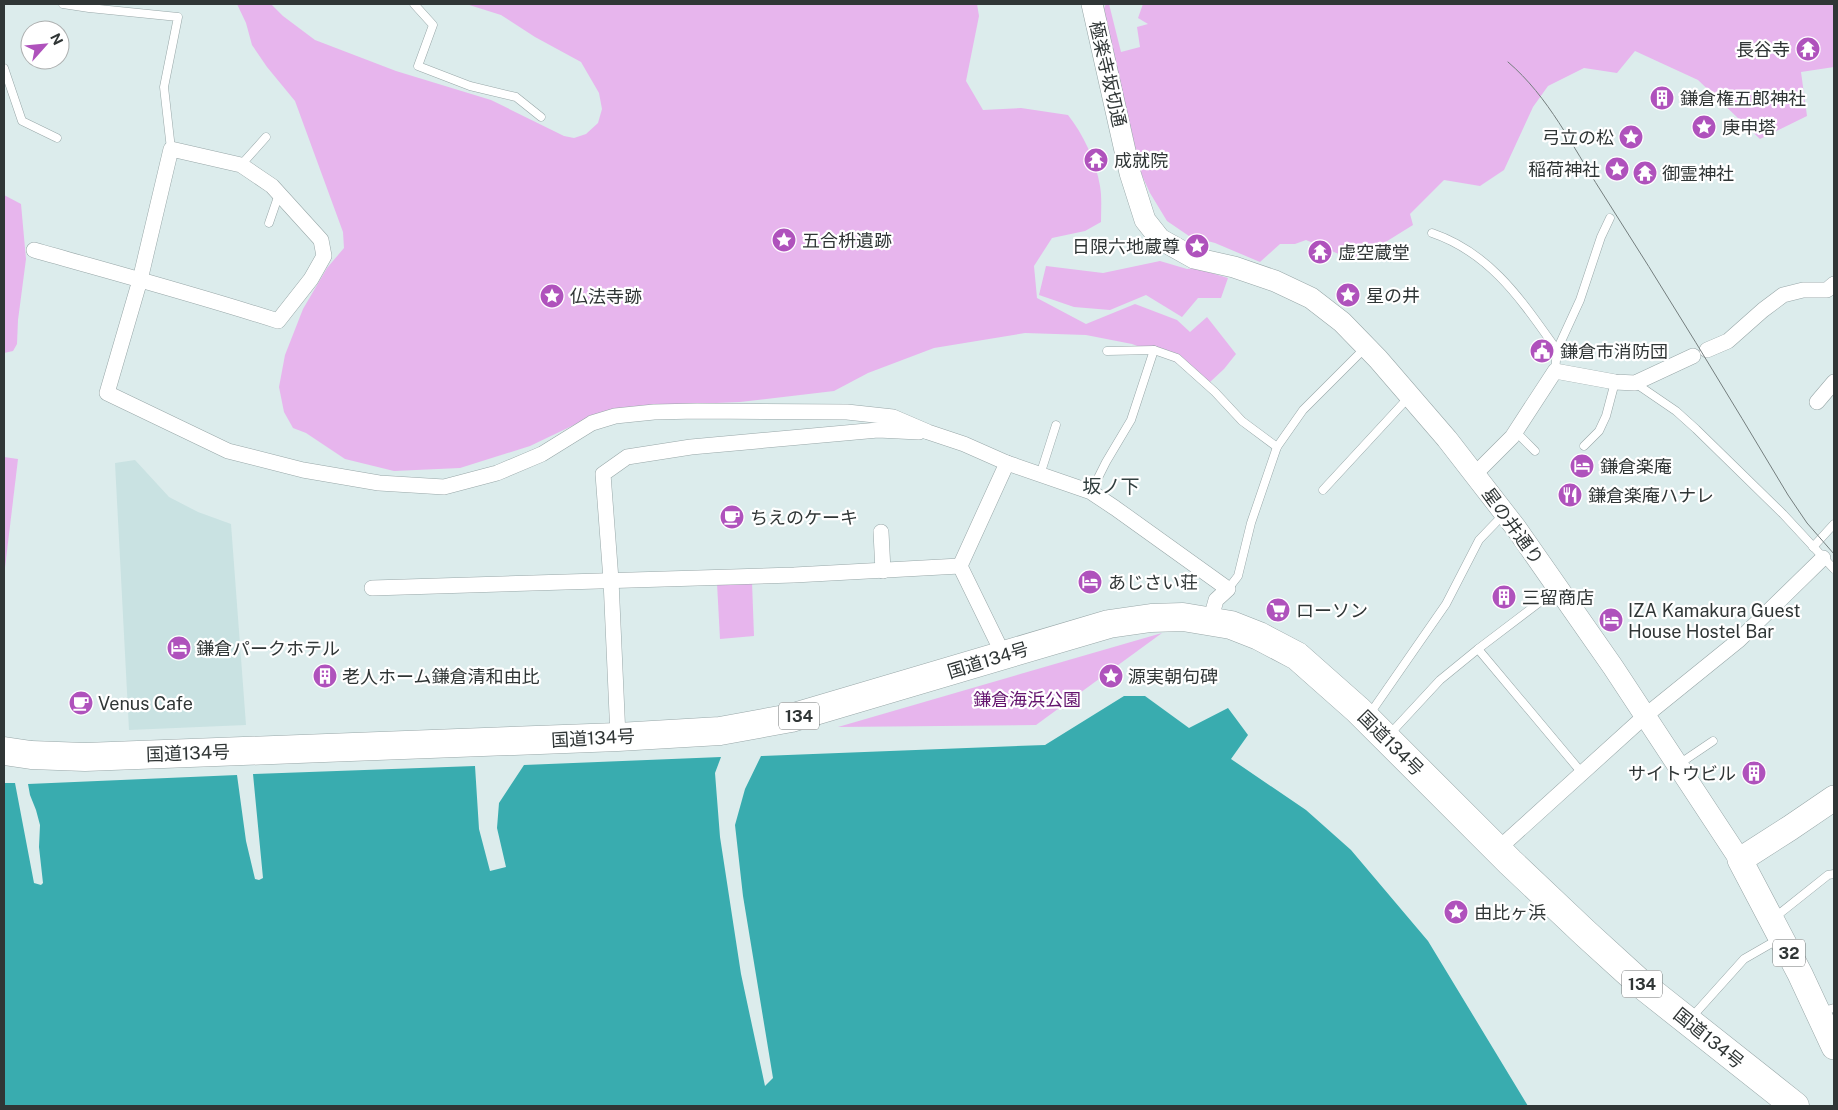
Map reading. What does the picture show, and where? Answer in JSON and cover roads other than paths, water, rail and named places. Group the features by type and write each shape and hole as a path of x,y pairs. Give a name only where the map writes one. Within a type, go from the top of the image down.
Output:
{"highway":[{"name":"国道134号","path":"4,751 31,756 85,757 618,737 720,731 776,722 850,702 1109,624 1151,618 1183,617 1231,625 1258,636 1296,656 1367,719 1498,850 1641,984 1795,1106"}],"main road":[{"path":"1740,860 1834,798"},
{"name":"32","path":"1740,860 1777,929 1826,1010 1834,1047"}],"street":[{"name":"極楽寺坂切通","path":"1092,4 1130,173 1145,220 1160,239 1194,258 1275,281 1311,298 1342,322 1366,347"},
{"path":"34,250 140,280 278,320 312,279 324,256 321,240 272,186 241,165 171,149 140,280 107,393 228,451 303,470 379,483 444,487 497,473 542,454 592,423 615,416 654,412 847,412 893,417 928,432 964,444 1007,463 1091,492 1228,589 1216,600 1210,622"},
{"path":"1707,350 1728,341 1763,310 1783,296 1803,290 1832,290"},
{"name":"星の井通り","path":"1366,347 1410,395 1476,474 1558,588 1740,860"},
{"path":"1476,474 1515,431 1555,371 1615,382 1635,383 1693,356"},
{"path":"1817,402 1834,382"},
{"path":"618,737 611,580 603,474 627,457 691,447 878,430 928,432"},
{"path":"960,566 1007,463"},
{"path":"881,532 883,571"},
{"path":"1498,850 1645,716 1739,640 1818,552"},
{"path":"372,588 794,575 960,566"},
{"path":"960,566 1004,656"}],"lane":[{"path":"63,4 178,17 164,87 171,149"},
{"path":"414,4 433,25 418,66 470,86 516,97 541,117"},
{"path":"4,68 22,121 57,138"},
{"path":"241,165 266,137"},
{"path":"269,223 279,194"},
{"path":"1555,371 1557,350 1580,300 1601,237 1610,218"},
{"path":"1432,233 1451,240 1488,264 1500,276 1557,350"},
{"path":"1228,589 1238,576 1251,523 1277,447 1303,410 1366,347"},
{"path":"1107,351 1154,350 1177,358 1215,392 1242,421 1277,447"},
{"path":"1091,492 1131,420 1154,350"},
{"path":"1584,446 1599,431 1606,416 1615,382"},
{"path":"1635,383 1690,423 1783,514 1834,569"},
{"path":"1323,490 1410,395"},
{"path":"1040,474 1056,425"},
{"path":"1515,431 1535,450"},
{"path":"1367,719 1446,604 1479,540 1504,513"},
{"path":"1818,552 1834,524"},
{"path":"1386,739 1440,680 1558,588"},
{"path":"1478,649 1582,774"},
{"path":"1677,765 1713,741"},
{"path":"1688,1022 1744,958 1777,929 1828,876 1834,874"}],"water":[{"path":"1124,696 1145,696 1189,728 1228,708 1248,735 1231,759 1306,810 1351,850 1428,941 1528,1106 4,1106 4,783 15,783 34,883 41,885 43,883 39,847 40,825 28,784 237,775 246,841 255,879 259,880 263,878 253,774 475,766 479,829 490,871 506,867 497,828 499,803 524,765 721,757 715,773 720,837 741,974 765,1086 773,1078 743,896 735,825 745,789 761,756 1045,745"}],"tram line":[{"path":"1508,62 1523,76 1548,106 1696,342 1788,495 1807,523 1834,554"}],"place":[{"name":"長谷寺","path":"1808,49"},
{"name":"鎌倉権五郎神社","path":"1662,98"},
{"name":"庚申塔","path":"1704,127"},
{"name":"弓立の松","path":"1631,137"},
{"name":"成就院","path":"1096,160"},
{"name":"稲荷神社","path":"1617,169"},
{"name":"御霊神社","path":"1645,173"},
{"name":"五合枡遺跡","path":"784,240"},
{"name":"日限六地蔵尊","path":"1197,246"},
{"name":"虚空蔵堂","path":"1320,252"},
{"name":"星の井","path":"1348,295"},
{"name":"仏法寺跡","path":"552,296"},
{"name":"鎌倉市消防団","path":"1542,351"},
{"name":"鎌倉楽庵","path":"1582,466"},
{"name":"鎌倉楽庵ハナレ","path":"1570,495"},
{"name":"ちえのケーキ","path":"732,517"},
{"name":"あじさい荘","path":"1090,582"},
{"name":"三留商店","path":"1504,597"},
{"name":"ローソン","path":"1278,610"},
{"name":"IZA Kamakura Guest House Hostel Bar","path":"1611,620"},
{"name":"鎌倉パークホテル","path":"179,648"},
{"name":"老人ホーム鎌倉清和由比","path":"325,676"},
{"name":"源実朝句碑","path":"1111,676"},
{"name":"Venus Cafe","path":"81,703"},
{"name":"サイトウビル","path":"1754,773"},
{"name":"由比ヶ浜","path":"1456,912"}],"district":[{"name":"坂ノ下","path":"1111,486"}],"park label":[{"name":"鎌倉海浜公園","path":"1027,699"}]}
